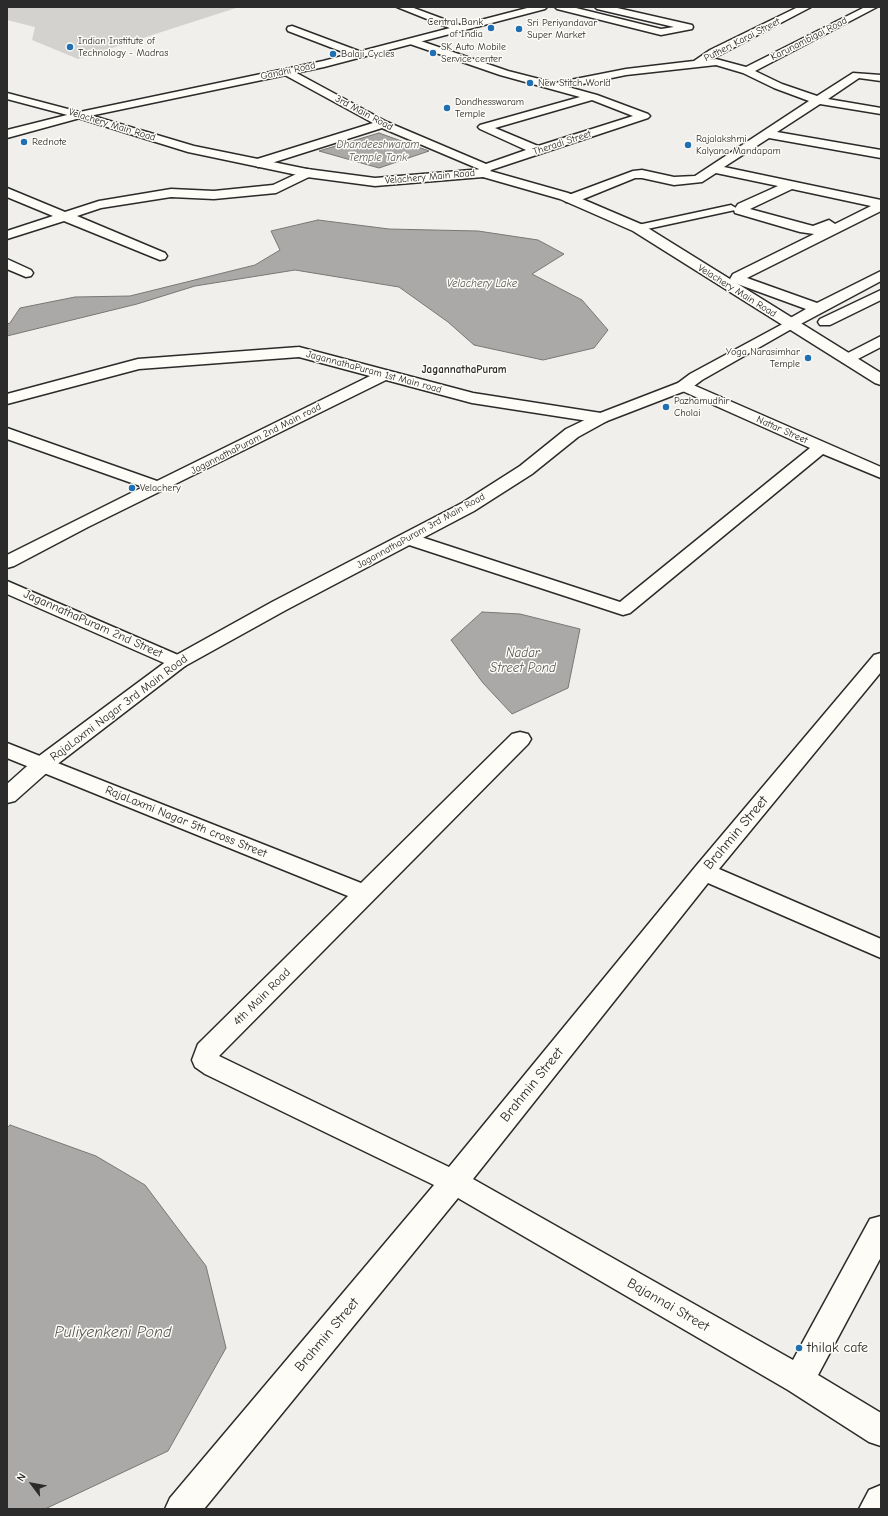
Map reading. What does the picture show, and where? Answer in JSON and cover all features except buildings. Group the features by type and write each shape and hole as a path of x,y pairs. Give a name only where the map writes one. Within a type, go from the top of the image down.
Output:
{"street":[{"path":"402,7 461,29"},
{"name":"Gandhi Road","path":"7,134 79,115 287,72 360,55 414,42 542,7"},
{"path":"560,7 661,32 688,27 600,7"},
{"name":"Putheri Karai Street","path":"699,62 714,52 806,7"},
{"name":"Karunambigai Road","path":"747,71 872,7"},
{"path":"292,29 360,55"},
{"path":"414,42 504,73 593,97"},
{"path":"554,86 626,72 699,62 716,62 747,71 778,86 819,101 881,111"},
{"name":"3rd Main Road","path":"287,72 383,124 485,170"},
{"path":"571,199 633,175 642,174 674,181 698,179 857,75 881,78"},
{"name":"Velachery Main Road","path":"7,96 79,115 192,149 307,173 375,182 485,170 571,199 638,228 881,380"},
{"path":"538,150 484,127 593,97"},
{"name":"Theradi Street","path":"485,170 538,150 644,117 642,114 593,97"},
{"path":"258,163 383,124"},
{"path":"768,134 881,154"},
{"path":"714,169 880,204"},
{"path":"7,235 99,205 171,193 214,195 276,189 307,173"},
{"path":"791,185 743,207 740,210 814,230 880,204"},
{"path":"7,192 68,216 160,256"},
{"path":"818,309 737,279 738,277 880,204"},
{"path":"7,263 26,273"},
{"path":"797,328 818,309 881,275"},
{"path":"797,328 881,294"},
{"name":"JagannathaPuram 3rd Main Road","path":"279,606 468,507 526,470 572,433 601,418 684,386 696,377 797,328"},
{"path":"850,361 881,341"},
{"name":"JagannathaPuram 1st Main road","path":"7,399 138,364 300,352 472,398 601,418"},
{"path":"850,361 874,360"},
{"name":"JagannathaPuram 2nd Main road","path":"7,562 82,523 158,487 385,374"},
{"name":"Nattar Street","path":"684,386 881,473"},
{"path":"7,433 158,487"},
{"path":"409,539 623,609 821,447"},
{"name":"JagannathaPuram 2nd Street","path":"7,587 178,662"},
{"name":"RajaLaxmi Nagar 3rd Main Road","path":"7,796 43,764 178,662 279,606"},
{"name":"Brahmin Street","path":"182,1509 454,1182 704,872 881,659"},
{"name":"4th Main Road","path":"454,1182 215,1067 205,1060 207,1051 520,739"},
{"name":"RajaLaxmi Nagar 5th cross Street","path":"7,750 366,894"},
{"path":"704,872 881,949"},
{"name":"Bajannai Street","path":"454,1182 799,1380 881,1430"},
{"path":"799,1380 881,1228"},
{"path":"876,1509 881,1501"}],"lane":[{"path":"638,228 731,208"}],"shaded area":[{"name":"Indian Institute of Technology - Madras","path":"7,7 239,7 78,59 32,40 35,27 7,20"}],"water":[{"name":"Dhandeeshwaram Temple Tank","path":"379,133 429,151 379,168 319,151"},
{"name":"Velachery Lake","path":"318,220 389,229 478,231 538,240 564,254 532,274 582,300 608,330 594,348 543,360 474,345 448,322 399,287 295,270 195,286 137,304 7,336 7,324 10,323 20,308 75,297 130,296 255,265 280,250 271,231"},
{"name":"Nadar Street Pond","path":"482,612 520,614 580,629 568,688 512,714 483,683 451,640"},
{"name":"Puliyenkeni Pond","path":"10,1125 96,1156 145,1185 206,1266 226,1348 168,1451 45,1509 7,1509 7,1128"}],"place":[{"name":"Central Bank of India","path":"491,28"},
{"name":"Sri Periyandavar Super Market","path":"519,29"},
{"name":"Indian Institute of Technology - Madras","path":"70,47"},
{"name":"SK Auto Mobile Service center","path":"433,53"},
{"name":"Balaji Cycles","path":"333,54"},
{"name":"New Stitch World","path":"530,83"},
{"name":"Dandhesswaram Temple","path":"447,108"},
{"name":"Rednote","path":"24,142"},
{"name":"Rajalakshmi Kalyana Mandapam","path":"688,145"},
{"name":"Yoga Narasimhar Temple","path":"808,358"},
{"name":"Pazhamudhir Cholai","path":"666,407"},
{"name":"Velachery","path":"132,488"},
{"name":"thilak cafe","path":"799,1348"}],"district":[{"name":"JagannathaPuram","path":"464,370"}]}
